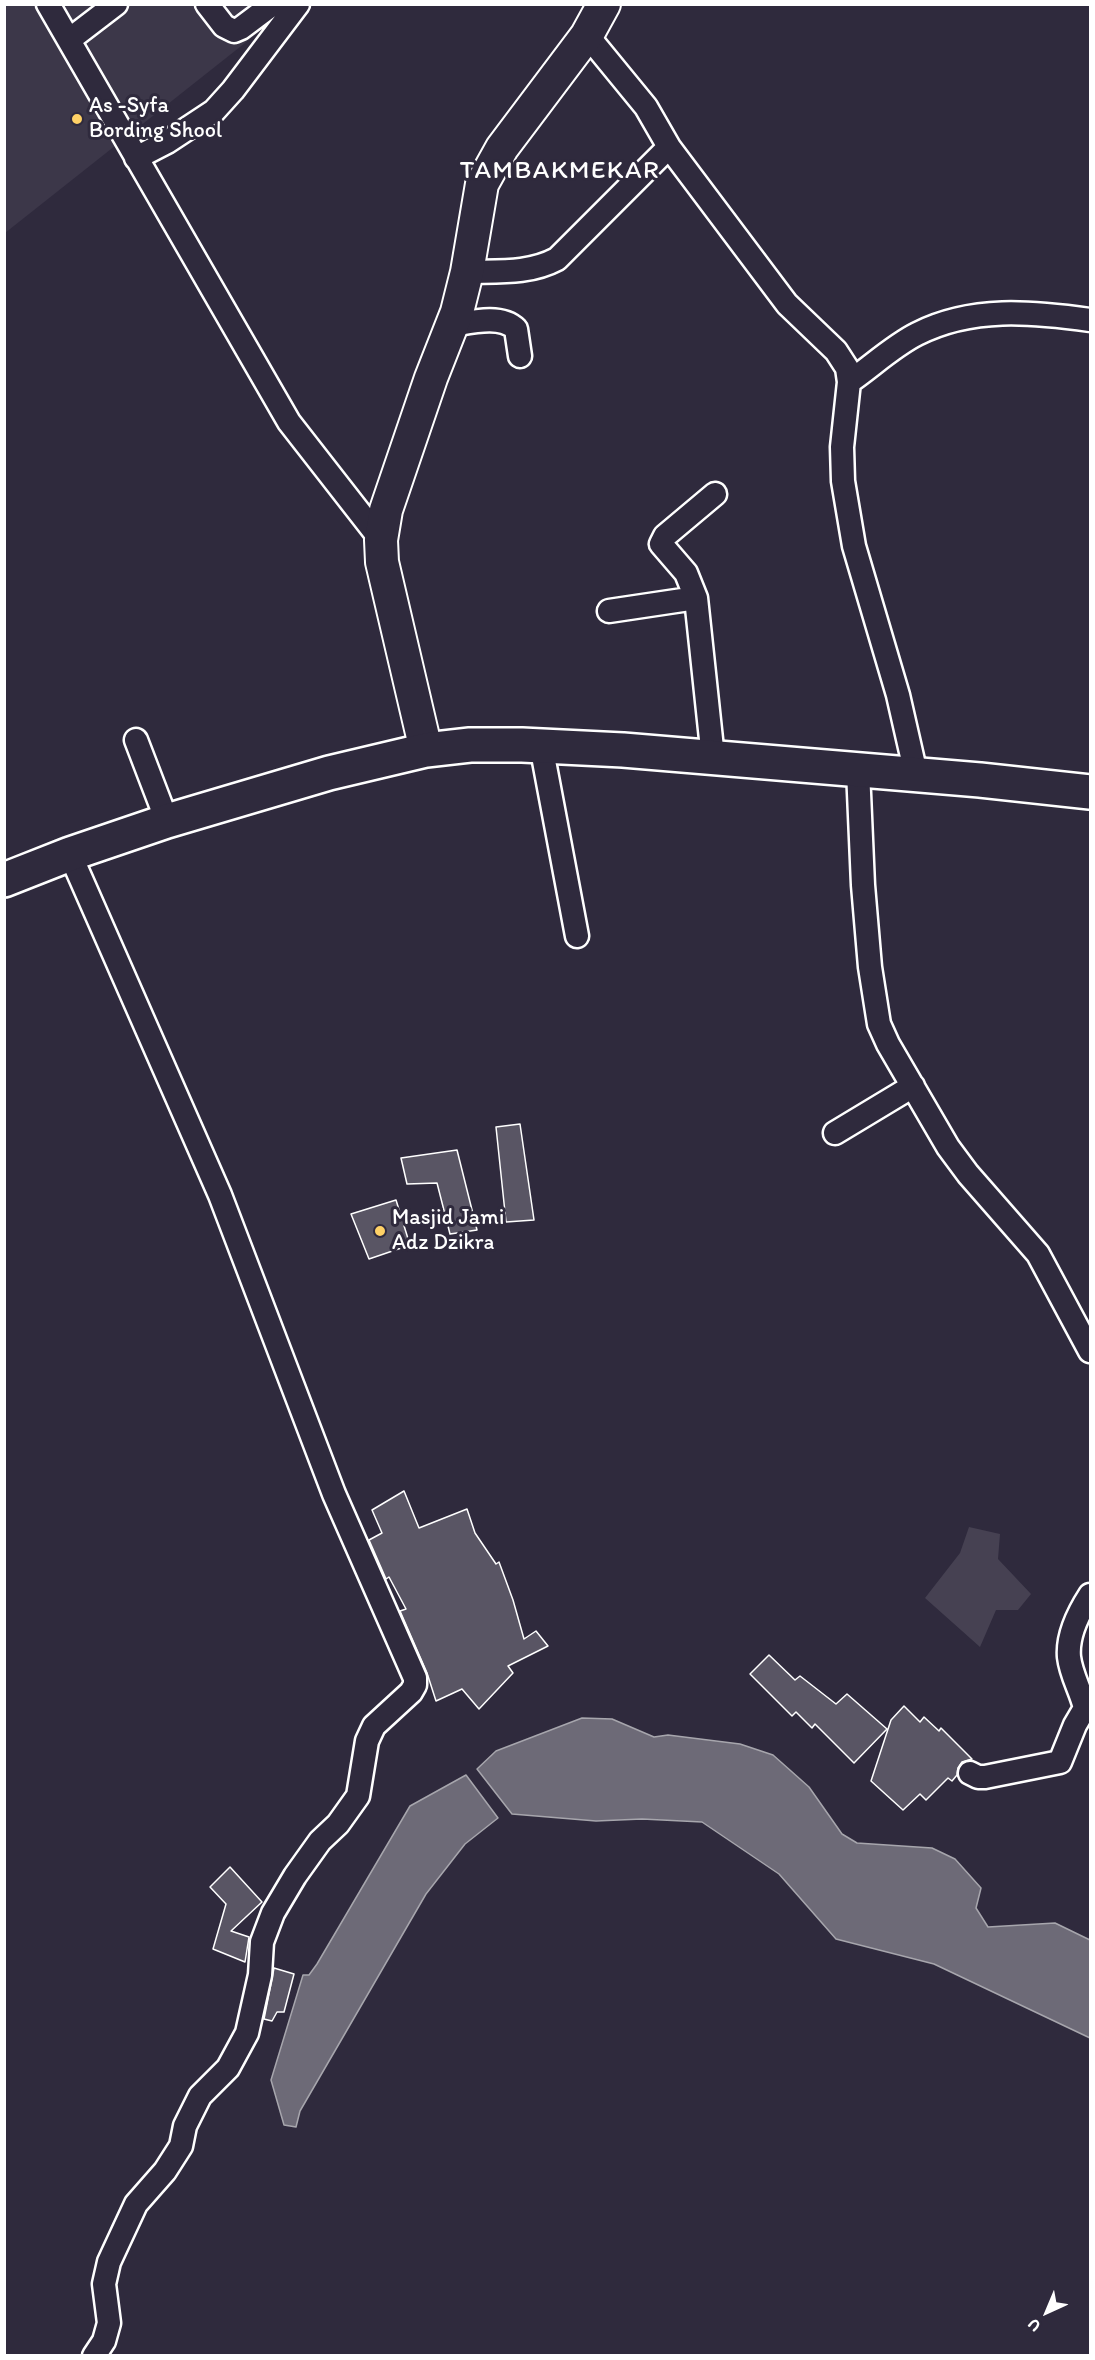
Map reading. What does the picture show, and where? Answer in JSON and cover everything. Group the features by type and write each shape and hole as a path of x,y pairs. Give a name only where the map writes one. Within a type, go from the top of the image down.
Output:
{"main road":[{"path":"4,880 70,854 167,821 328,773 426,750 470,745 541,745 713,758 916,774 1090,792"}],"street":[{"path":"48,4 289,422 381,540"},
{"path":"69,40 116,4"},
{"path":"207,4 224,26 234,31 273,4"},
{"path":"136,158 214,111 297,4"},
{"path":"426,750 382,562 381,540 390,499 431,378 452,325 467,272 482,184 489,169 587,35 604,4"},
{"path":"587,35 646,107 669,147 787,304 844,362 847,368 849,382 842,447 843,481 854,546 897,695 916,774"},
{"path":"467,272 527,270 542,267 557,259 669,147"},
{"path":"849,382 916,334 955,319 985,314 1037,313 1090,320"},
{"path":"452,325 479,321 509,323 516,329 520,356"},
{"path":"713,758 696,598 686,573 661,544 665,536 715,494"},
{"path":"609,610 696,598"},
{"path":"136,740 167,821"},
{"path":"541,745 577,936"},
{"path":"858,770 863,885 870,967 879,1024 888,1044 948,1147 968,1174 1038,1254 1090,1351"},
{"path":"70,854 220,1195 334,1494 414,1678 415,1685 406,1697 374,1726 367,1741 358,1796 338,1824 320,1841 295,1876 273,1913 262,1942 260,1975 247,2033 228,2068 200,2096 185,2126 181,2146 165,2171 136,2204 109,2262 104,2284 109,2323 104,2341 94,2355"},
{"path":"835,1133 913,1086"},
{"path":"970,1773 978,1777 985,1777 1060,1762 1074,1725 1085,1708 1069,1657 1071,1633 1090,1594"}],"shaded area":[{"name":"As -Syfa Bording Shool","path":"5,5 293,5 5,233"},
{"path":"969,1527 1000,1534 998,1559 1031,1594 1018,1610 996,1610 980,1647 925,1598 960,1553"},
{"path":"582,1718 612,1719 654,1737 668,1735 740,1744 773,1755 809,1787 842,1834 857,1843 932,1848 955,1859 981,1888 976,1908 988,1927 1055,1923 1090,1940 1090,2038 934,1964 836,1939 779,1874 702,1822 642,1819 596,1821 512,1814 477,1769 496,1751"},
{"path":"466,1775 498,1818 465,1844 426,1894 300,2111 296,2127 284,2125 271,2080 303,1975 309,1975 317,1964 410,1806"}],"building":[{"path":"520,1124 534,1220 506,1222 496,1127"},
{"path":"457,1150 477,1230 450,1234 437,1183 407,1184 401,1158"},
{"path":"396,1200 410,1245 369,1259 351,1214"},
{"path":"404,1491 419,1528 467,1509 475,1533 496,1564 499,1562 524,1639 536,1631 548,1646 508,1666 513,1673 479,1709 462,1689 436,1701 427,1673 400,1611 406,1609 389,1577 386,1579 369,1540 382,1533 372,1510"},
{"path":"769,1655 795,1680 800,1676 836,1704 847,1694 887,1729 854,1763 815,1724 812,1728 796,1712 792,1716 750,1674"},
{"path":"904,1706 920,1722 924,1717 939,1731 941,1728 972,1759 962,1762 952,1781 948,1778 926,1800 920,1794 903,1810 871,1781 891,1720"},
{"path":"230,1867 262,1902 231,1931 249,1937 245,1962 213,1949 226,1904 210,1887"},
{"path":"274,1968 294,1974 284,2012 277,2012 272,2021 264,2019"}],"place":[{"name":"As -Syfa Bording Shool","path":"77,119"},
{"name":"Masjid Jami Adz Dzikra","path":"380,1231"}],"district":[{"name":"TAMBAKMEKAR","path":"560,171"}]}
